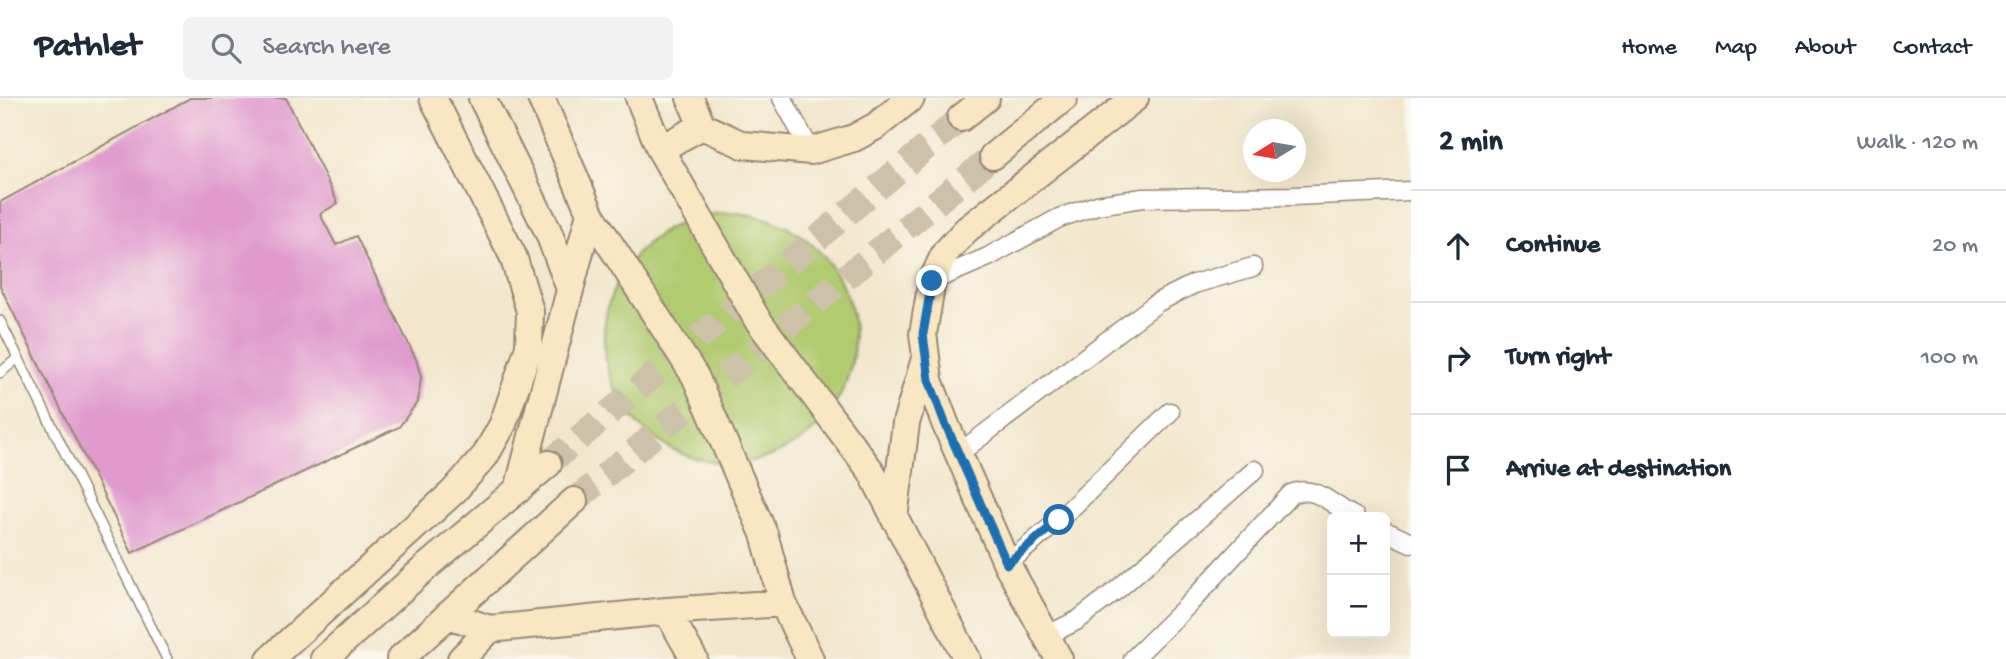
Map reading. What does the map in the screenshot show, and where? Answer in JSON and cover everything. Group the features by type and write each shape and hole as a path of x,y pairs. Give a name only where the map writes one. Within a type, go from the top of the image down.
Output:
{"street":[{"path":"270,659 453,492 485,456 503,424 530,347 530,311 513,256 433,98"},
{"path":"482,98 548,231 570,289"},
{"path":"541,98 590,213 695,376 764,534 783,603 810,659"},
{"path":"639,98 660,149 757,319 871,471 967,659"},
{"path":"690,98 702,126 743,145 811,151 853,138 876,126 911,98"},
{"path":"782,98 811,151"},
{"path":"961,118 986,98"},
{"path":"993,156 1064,98"},
{"path":"1135,98 965,230 945,253 932,281 923,334 929,380 958,454 1007,564 1053,648 1078,620 1118,589 1255,470"},
{"path":"660,149 702,126"},
{"path":"932,281 988,257 1059,218 1097,205 1143,198 1292,197 1411,191"},
{"path":"518,490 590,213"},
{"path":"958,454 1158,302 1194,284 1253,267"},
{"path":"530,347 558,334"},
{"path":"894,518 906,423 926,357"},
{"path":"1007,564 1059,520 1170,412"},
{"path":"324,659 425,568 548,464"},
{"path":"1133,659 1190,603 1291,494 1300,490 1312,490 1347,512"},
{"path":"400,659 574,501"},
{"path":"1390,533 1411,543"},
{"path":"448,615 490,629 667,611 783,603"},
{"path":"667,611 694,659"},
{"path":"460,659 490,629"}],"lane":[{"path":"0,321 167,659"},
{"path":"0,373 18,358"}],"green space":[{"path":"717,213 741,213 777,222 818,249 845,290 852,314 852,362 845,386 818,427 777,454 741,463 717,463 681,454 640,427 613,386 604,350 604,326 613,290 640,249 681,222"}],"building":[{"path":"190,98 286,98 338,203 320,214 336,245 356,236 416,359 421,377 418,401 399,427 132,553 0,286 0,202"}],"tunnel":[{"path":"548,464 961,118"},
{"path":"574,501 993,156"}],"route":[{"path":"932,281 923,334 929,380 1007,564 1059,520"}]}
